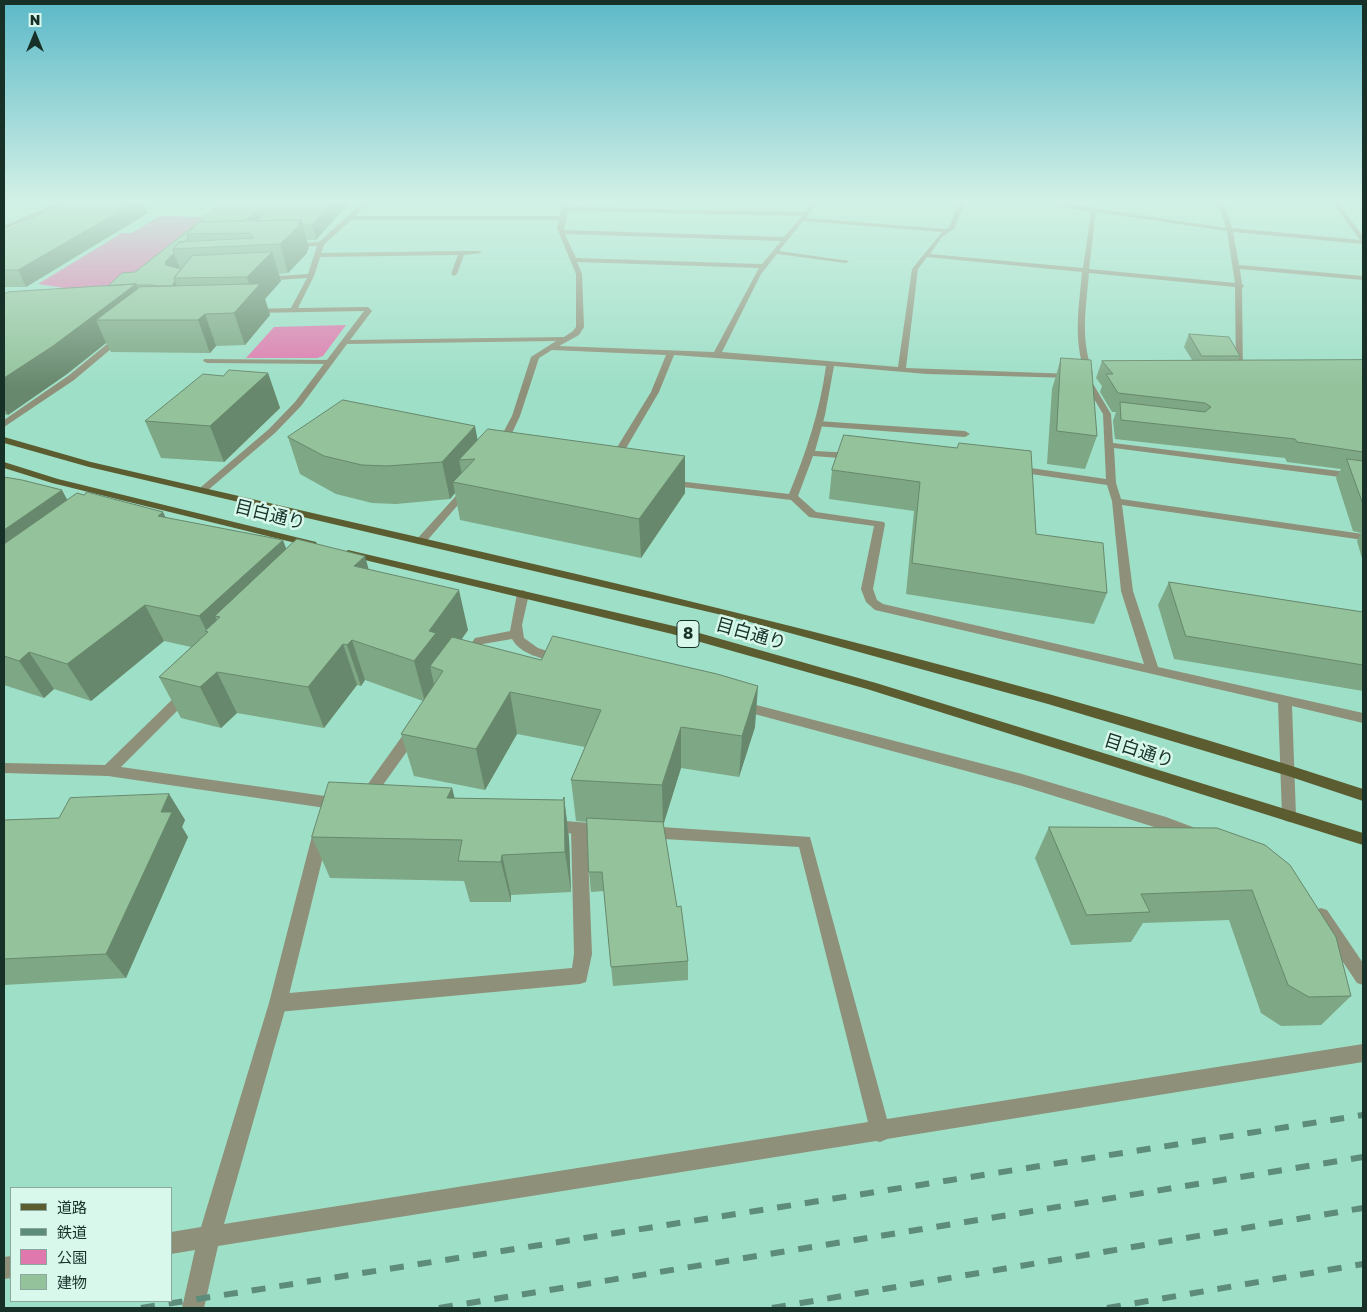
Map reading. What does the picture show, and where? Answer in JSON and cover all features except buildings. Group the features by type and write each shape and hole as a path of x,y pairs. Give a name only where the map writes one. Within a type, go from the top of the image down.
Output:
{"main road":[{"name":"目白通り","path":"4,440 89,464 204,489 421,542 740,616 1049,700 1288,770 1363,795"},
{"name":"目白通り","path":"4,465 55,481 674,630 871,686 1363,839"}],"street":[{"path":"294,309 315,264"},
{"path":"454,274 458,264"},
{"path":"506,455 497,454 516,416 535,357 576,333 580,327 579,274 575,264"},
{"path":"708,264 764,266 717,354"},
{"path":"902,370 913,279 915,269 919,264"},
{"path":"1013,264 1241,286"},
{"path":"1087,264 1080,335 1083,356 1111,416 1111,483 1117,501 1127,590 1152,668"},
{"path":"1240,375 1241,286 1238,267 1363,278"},
{"path":"255,279 311,276"},
{"path":"204,489 279,424 298,404 368,311 365,309 294,309 245,311"},
{"path":"4,424 71,378 128,331"},
{"path":"345,342 565,339"},
{"path":"549,348 717,354 927,372 1091,374"},
{"path":"607,472 655,392 671,352"},
{"path":"207,361 330,362"},
{"path":"792,497 810,453 827,393 830,363"},
{"path":"1230,375 1250,375"},
{"path":"818,424 965,434"},
{"path":"1110,445 1363,477"},
{"path":"810,453 860,457"},
{"path":"1008,469 1111,483"},
{"path":"654,480 775,497 792,497 813,515 880,524 867,589 872,602 890,611 1152,668 1363,718"},
{"path":"421,542 473,482"},
{"path":"119,507 133,500"},
{"path":"1117,501 1363,537"},
{"path":"523,594 516,634 520,644 545,655 574,663"},
{"path":"462,665 479,642 516,634"},
{"path":"108,771 193,687"},
{"path":"1286,700 1289,816"},
{"path":"728,703 1022,780 1166,823 1202,837"},
{"path":"359,807 422,720"},
{"path":"4,768 108,771 328,803 377,808"},
{"path":"193,1308 209,1238 278,1003 328,803"},
{"path":"540,825 579,829 806,841 880,1132"},
{"path":"278,1003 580,976 582,954 579,829"},
{"path":"1310,898 1363,977"},
{"path":"172,1243 880,1132 1363,1053"}],"green space":[{"path":"71,264 181,264 154,285 51,296 64,288 38,284"},
{"path":"346,325 323,356 317,358 246,358 274,327"}],"railway":[{"path":"141,1308 1363,1115"},
{"path":"439,1308 1363,1157"},
{"path":"772,1308 1363,1208"},
{"path":"1107,1308 1363,1264"}]}
